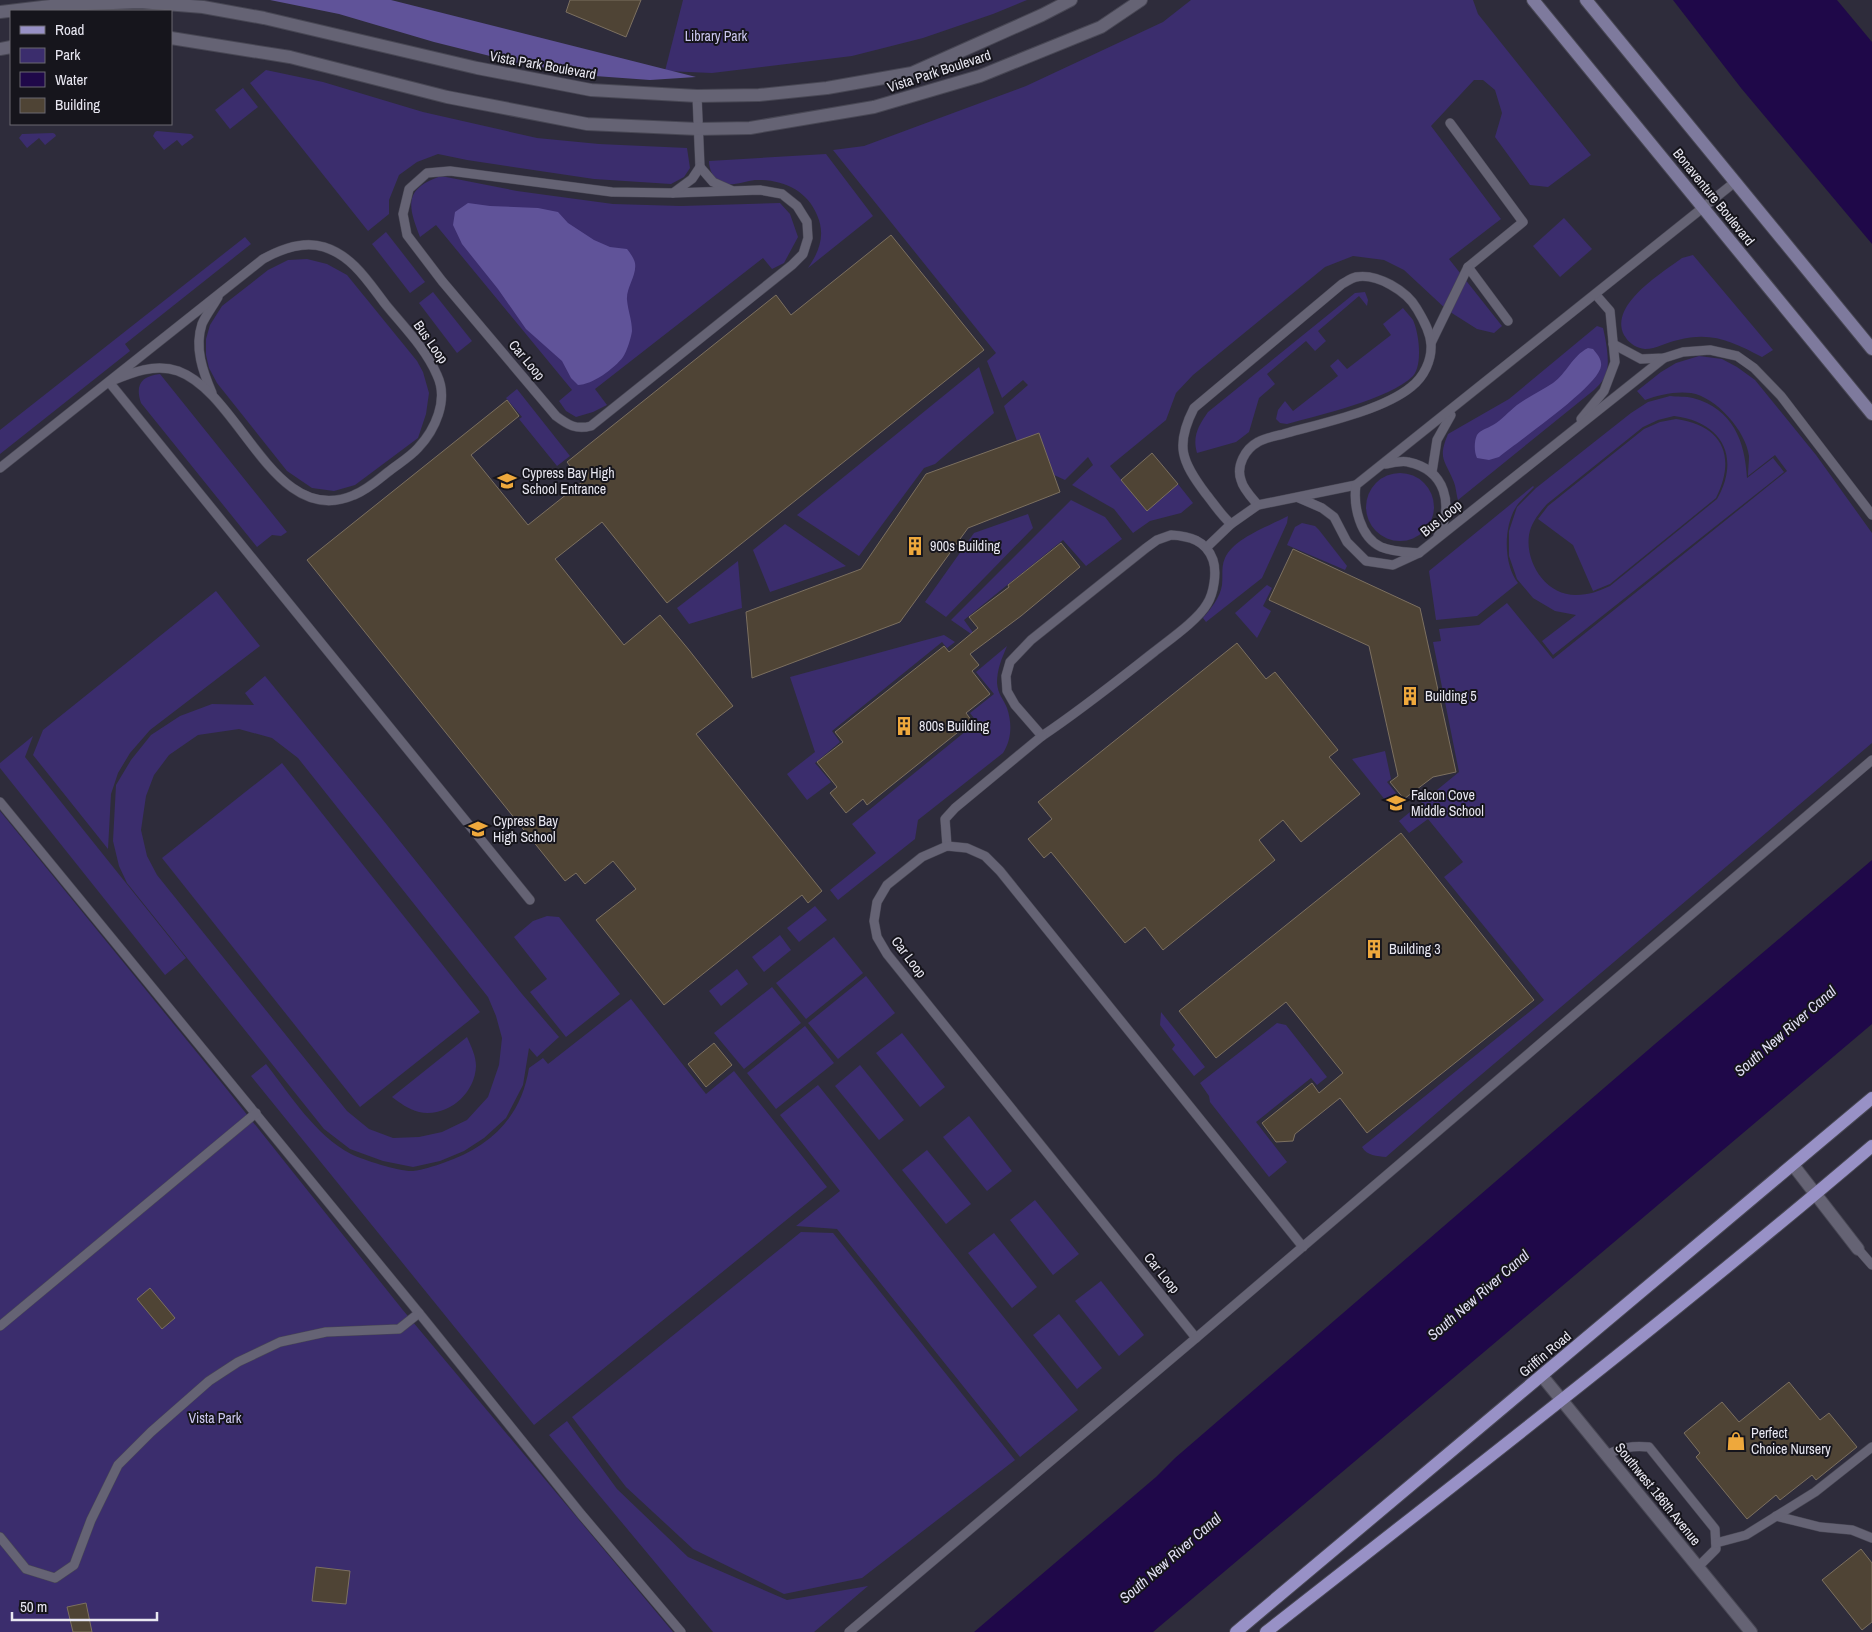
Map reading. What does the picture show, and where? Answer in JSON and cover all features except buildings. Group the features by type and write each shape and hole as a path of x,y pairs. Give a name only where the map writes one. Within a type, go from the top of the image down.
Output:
{"main road":[{"name":"Bonaventure Boulevard","path":"1533,0 1872,414"},
{"name":"Bonaventure Boulevard","path":"1586,0 1872,349"},
{"name":"Griffin Road","path":"1236,1632 1872,1098"},
{"path":"1266,1632 1562,1400 1816,1194 1872,1146"}],"street":[{"name":"Vista Park Boulevard","path":"17,10 59,5 140,2 167,7 203,7 264,18 477,68 592,90 697,96 759,95 827,88 912,73 1042,15 1071,0"},
{"name":"Vista Park Boulevard","path":"172,38 290,57 447,97 587,124 698,129 750,128 874,107 980,76 1101,27 1141,0"},
{"path":"1793,1165 1858,1249"},
{"name":"Southwest 186th Avenue","path":"1542,1376 1751,1632"}],"lane":[{"path":"673,193 692,179 700,167 697,96"},
{"path":"1431,343 1468,267 1523,222 1450,123"},
{"name":"Car Loop","path":"700,167 718,186 736,192"},
{"name":"Car Loop","path":"450,171 612,192 673,193 760,190 782,194 797,206 807,222 808,238 803,254 792,265 591,426 580,429 569,425 556,416 442,281 407,235 403,214 409,189 427,173 450,171"},
{"path":"1207,547 1231,524 1258,505 1356,485 1469,397 1735,182"},
{"name":"Bus Loop","path":"109,382 220,292 263,259 279,250 304,244 323,246 339,253 355,265 427,356 438,377 442,398 438,415 431,431 417,449 368,488 353,496 329,500 315,499 296,491 280,479 212,393 203,370 199,355 202,325 220,292"},
{"path":"1468,267 1508,321"},
{"path":"1231,524 1195,480 1185,462 1182,443 1184,427 1194,408 1342,284 1356,277 1375,278 1401,292 1415,305 1426,323 1431,343 1430,359 1424,374 1411,387 1393,398 1363,411 1258,442 1243,455 1240,481 1258,505"},
{"path":"1570,433 1604,391 1615,362 1610,311 1596,294"},
{"path":"1613,344 1641,359 1664,358 1683,352 1710,350 1737,356 1754,368 1780,396 1872,515"},
{"name":"Bus Loop","path":"1356,485 1354,497 1366,533 1379,546 1398,552 1420,552 1664,358"},
{"name":"Bus Loop","path":"109,382 139,369 158,368 178,371 212,393"},
{"path":"0,468 109,382 530,900"},
{"path":"1432,472 1436,440 1448,417 1469,397"},
{"path":"1384,464 1407,461 1432,472 1444,489 1447,506 1445,523 1437,538"},
{"path":"1299,498 1322,508 1334,517 1347,542 1366,561 1393,565 1420,552"},
{"path":"1042,736 1015,705 1007,691 1006,676 1010,662 1031,640 1156,540 1171,535 1181,536 1198,541 1207,547 1215,565 1213,586 1207,604 1181,631 1090,703 1042,736 955,808 945,819 947,846 967,848 985,856 1000,871 1303,1247"},
{"path":"849,1632 1303,1247 1872,760"},
{"path":"0,802 256,1113 581,1514 681,1632"},
{"name":"Car Loop","path":"947,846 922,857 888,884 878,902 874,920 877,936 887,954 1196,1338"},
{"path":"0,1326 256,1113"},
{"path":"1858,1249 1872,1266"},
{"path":"0,1537 26,1569 55,1578 74,1566 91,1520 118,1465 150,1432 209,1381 238,1362 280,1342 326,1332 399,1329 419,1313"},
{"path":"1606,1455 1621,1448 1634,1445 1649,1447 1715,1529 1716,1549 1698,1567"},
{"path":"1716,1543 1746,1535 1815,1492 1872,1447"},
{"path":"1776,1516 1820,1527 1852,1530 1872,1538"}],"green space":[{"name":"Library Park","path":"683,0 1027,0 923,38 852,56 712,73 665,71"},
{"path":"1191,0 1473,0 1478,14 1591,155 1548,187 1530,185 1495,137 1502,113 1495,90 1483,80 1474,80 1431,126 1501,219 1449,259 1502,326 1494,333 1477,329 1447,310 1404,270 1384,260 1353,256 1325,267 1193,375 1176,393 1166,420 1110,466 1147,511 1178,484 1193,503 1181,513 1150,521 1133,533 1114,509 1072,485 1093,465 1088,457 1065,480 1054,475 1039,433 1017,441 1004,406 1028,385 1023,380 1002,398 987,361 996,353 833,150 864,146 1026,86 1163,22"},
{"path":"266,70 323,82 423,112 537,138 599,144 687,148 690,168 684,177 671,184 594,179 438,154 417,162 399,175 389,200 389,214 368,231 250,83"},
{"path":"243,88 258,107 230,129 215,110"},
{"path":"157,131 191,134 194,137 182,146 177,140 164,150 153,136"},
{"path":"53,133 56,136 45,145 39,138 27,148 19,138 22,134"},
{"path":"826,154 873,216 808,268 820,243 821,229 813,206 807,199 784,184 765,180 734,184 721,183 714,176 709,164 709,161"},
{"path":"441,176 517,191 613,204 681,206 780,203 790,214 798,237 784,263 772,269 763,258 595,389 607,405 576,417 566,411 559,401 572,390 436,225 420,237 411,208 414,193 429,181"},
{"path":"1564,218 1592,249 1560,277 1533,246"},
{"path":"386,232 425,282 410,293 372,244"},
{"path":"245,237 251,244 125,344 130,351 0,454 0,430"},
{"path":"1693,255 1773,350 1762,357 1732,343 1712,337 1678,340 1645,349 1639,348 1626,338 1622,326 1623,315 1629,303 1662,272 1682,258"},
{"path":"307,259 327,264 347,275 417,361 423,372 429,393 426,414 418,438 355,485 334,491 312,488 287,471 217,383 209,368 206,355 206,339 210,325 222,306 268,270 288,260"},
{"path":"433,292 472,341 457,353 419,303"},
{"path":"1365,292 1368,300 1367,306 1359,296 1318,331 1326,341 1315,351 1306,341 1267,374 1275,384 1259,398 1249,432 1236,442 1197,453 1196,436 1199,426 1208,412 1355,293"},
{"path":"1403,308 1413,320 1417,333 1419,357 1413,376 1388,392 1335,411 1287,424 1280,423 1276,419 1278,410 1285,401 1293,411 1338,376 1330,366 1338,359 1347,369 1391,335 1383,324"},
{"path":"1597,326 1603,328 1605,339 1608,366 1605,377 1594,390 1458,500 1454,482 1443,458 1443,448 1448,434 1509,399"},
{"path":"1699,356 1722,359 1755,380 1816,455 1872,533 1872,743 1386,1157 1369,1154 1362,1147 1544,1000 1444,877 1463,862 1428,819 1409,833 1399,821 1459,772 1433,642 1441,641 1439,629 1479,625 1507,603 1553,659 1787,471 1775,455 1748,476 1749,456 1742,436 1720,408 1701,396 1691,393 1679,393 1661,395 1645,400 1637,391 1676,363"},
{"path":"979,367 994,413 935,464 924,468 859,556 797,515"},
{"path":"160,374 287,532 281,536 272,535 257,547 141,403 139,386 141,382 148,377"},
{"path":"517,389 570,456 557,466 519,419 522,417 506,398"},
{"path":"1670,396 1690,397 1707,403 1727,418 1740,439 1747,478 1773,458 1784,472 1553,655 1542,641 1576,615 1555,611 1533,598 1517,579 1509,556 1509,531 1517,507 1536,488 1631,413 1648,402","holes":["1674,416 1691,420 1715,434 1727,456 1724,484 1717,499 1610,586 1594,592 1576,595 1565,594 1555,590 1540,576 1530,556 1529,535 1538,515 1547,504 1643,427 1658,420"]},
{"path":"1676,419 1692,422 1705,428 1721,445 1725,456 1725,469 1716,498 1610,584 1593,591 1573,545 1538,519 1548,506 1644,429 1660,422"},
{"path":"1393,473 1407,473 1419,478 1429,488 1434,500 1434,514 1429,526 1419,536 1407,541 1393,541 1381,536 1371,526 1366,514 1366,500 1371,488 1381,478"},
{"path":"1533,486 1513,512 1507,533 1507,555 1513,575 1518,583 1477,616 1436,620 1429,571"},
{"path":"1071,500 1105,517 1122,539 1086,566 1063,540 964,620 977,638 951,620"},
{"path":"1028,514 1033,528 946,617 925,602 974,533"},
{"path":"1288,516 1287,523 1262,578 1206,622 1203,618 1215,603 1219,594 1222,585 1223,564 1230,551 1236,544 1253,533"},
{"path":"1302,523 1315,526 1319,530 1347,566 1345,570 1287,545 1295,527"},
{"path":"785,524 846,566 770,592 753,550"},
{"path":"738,561 742,608 689,624 677,608"},
{"path":"1267,585 1272,588 1263,606 1271,611 1257,638 1235,613"},
{"path":"216,591 260,646 150,730 130,753 118,773 111,794 108,849 33,755 43,730"},
{"path":"944,635 955,642 947,648 942,642 832,731 840,742 815,763 831,782 807,800 787,774 815,752 790,677"},
{"path":"1007,646 997,678 1000,694 1010,719 1010,737 1003,753 918,820 915,839 838,900 830,890 876,853 852,824 977,722 970,713 994,694 976,672"},
{"path":"265,676 522,994 559,1037 537,1057 529,1048 523,1085 506,1118 484,1138 464,1151 440,1161 413,1167 383,1161 350,1149 324,1129 127,883 119,866 113,841 116,785 131,760 151,735 180,716 212,704 254,705 245,693","holes":["239,729 272,738 298,758 488,997 502,1038 499,1065 488,1097 467,1120 442,1132 419,1137 393,1138 369,1129 347,1111 157,875 147,856 141,830 146,796 154,775 169,755 198,735"]},
{"path":"33,736 25,757 186,958 165,975 0,768 0,763"},
{"path":"1385,751 1391,779 1387,782 1400,798 1390,806 1352,759"},
{"path":"282,763 480,1012 360,1107 162,858"},
{"name":"Vista Park","path":"0,811 225,1087 402,1309 673,1632 0,1632"},
{"path":"815,906 827,920 799,942 787,928"},
{"path":"547,916 559,917 620,994 566,1037 530,992 547,979 514,937 533,921"},
{"path":"780,935 791,950 764,972 752,957"},
{"path":"834,937 863,973 806,1019 776,983"},
{"path":"737,969 748,984 721,1006 709,991"},
{"path":"866,976 895,1013 838,1059 808,1023"},
{"path":"772,987 801,1023 744,1069 714,1033"},
{"path":"631,999 706,1094 734,1071 827,1187 534,1425 251,1076 266,1064 294,1102 315,1126 338,1146 351,1154 400,1170 421,1170 460,1156 489,1139 511,1116 519,1102 529,1068 543,1058 548,1064"},
{"path":"1161,1012 1205,1067 1194,1076 1172,1049 1175,1045 1160,1025"},
{"path":"1277,1023 1286,1025 1327,1077 1317,1085 1311,1078 1256,1122 1287,1162 1269,1177 1210,1102 1209,1096 1200,1083"},
{"path":"805,1026 834,1063 776,1109 747,1073"},
{"path":"902,1033 945,1087 920,1107 876,1053"},
{"path":"467,1037 476,1066 470,1086 465,1095 457,1102 449,1108 429,1113 411,1109 392,1097"},
{"path":"860,1065 904,1120 879,1140 835,1086"},
{"path":"818,1085 1078,1410 1020,1457 837,1229 796,1226 840,1191 780,1115"},
{"path":"969,1116 1012,1171 987,1191 943,1137"},
{"path":"927,1150 971,1204 946,1224 902,1170"},
{"path":"1035,1200 1079,1254 1053,1275 1010,1220"},
{"path":"801,1232 833,1233 1015,1460 862,1578 784,1594 693,1549 626,1487 572,1417"},
{"path":"994,1233 1037,1287 1012,1308 968,1253"},
{"path":"1101,1281 1144,1335 1119,1356 1075,1301"},
{"path":"1059,1314 1102,1368 1077,1389 1033,1335"},
{"path":"567,1421 617,1489 688,1557 787,1600 868,1586 814,1632 713,1632 549,1435"}],"shaded area":[{"path":"270,0 391,0 696,77 650,80 595,76 522,64 434,42 339,14"},
{"path":"468,203 538,208 558,212 568,223 594,240 610,247 627,249 635,263 627,295 632,331 629,344 615,366 596,379 578,385 571,378 562,361 526,329 498,289 462,244 453,225 455,212"},
{"path":"1588,348 1593,349 1599,357 1601,366 1597,375 1587,387 1499,457 1489,460 1477,458 1475,443 1478,433 1496,423 1521,402 1553,383 1582,351"}],"water":[{"path":"1673,0 1837,0 1872,42 1872,244 1741,88"},
{"name":"South New River Canal","path":"1872,860 1872,1024 1153,1632 974,1632 1156,1477 1175,1458 1655,1044"}],"place":[{"name":"Cypress Bay High School Entrance","path":"507,481"},
{"name":"900s Building","path":"915,546"},
{"name":"Building 5","path":"1410,696"},
{"name":"800s Building","path":"904,726"},
{"name":"Falcon Cove Middle School","path":"1396,803"},
{"name":"Cypress Bay High School","path":"478,829"},
{"name":"Building 3","path":"1374,949"},
{"name":"Perfect Choice Nursery","path":"1736,1441"}]}
